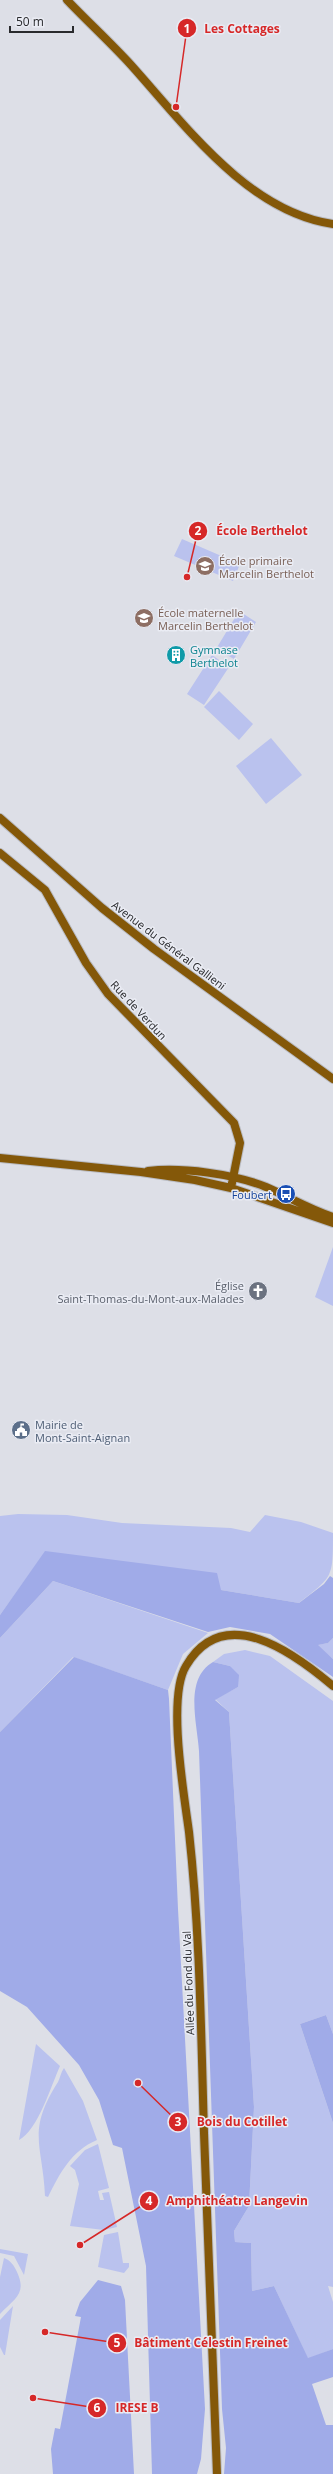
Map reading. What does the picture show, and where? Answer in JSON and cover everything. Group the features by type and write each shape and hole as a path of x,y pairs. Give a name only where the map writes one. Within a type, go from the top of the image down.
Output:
{"street":[{"path":"67,0 127,61 227,170 263,197 286,209 333,224"},
{"name":"Avenue du Général Gallieni","path":"0,818 102,908 154,949 333,1079"},
{"name":"Rue de Verdun","path":"0,853 45,890 86,963 108,994 234,1123 240,1142 231,1188"},
{"path":"0,1158 141,1172 231,1188 333,1223"},
{"path":"141,1172 157,1170 203,1172 233,1178 265,1187 299,1204 333,1216"},
{"name":"Allée du Fond du Val","path":"217,2474 197,1914 181,1759 177,1691 184,1669 192,1657 208,1644 237,1635 254,1637 272,1644 298,1658 333,1686"}],"shaded area":[{"path":"182,539 240,564 233,581 174,556"},
{"path":"239,611 256,622 234,659 216,649"},
{"path":"212,655 229,667 204,705 187,694"},
{"path":"219,691 253,724 239,740 204,707"},
{"path":"271,738 302,775 266,804 236,766"},
{"path":"333,1247 333,1306 315,1297"},
{"path":"18,1514 67,1515 122,1523 231,1528 250,1532 265,1515 301,1522 333,1533 331,1568 325,1581 299,1603 221,1590 45,1552 0,1615 0,1516"},
{"path":"45,1551 217,1573 221,1590 299,1603 324,1584 330,1576 333,1578 333,1638 328,1643 318,1645 333,1659 333,1677 270,1634 230,1627 208,1632 53,1581 0,1638 0,1615"},
{"path":"53,1581 208,1633 183,1654 168,1690 73,1657 0,1732 0,1638"},
{"path":"333,1638 333,1659 317,1645 328,1643"},
{"path":"245,1650 270,1656 333,1701 333,2034 326,2015 300,2024 333,2123 333,2287 328,2286 333,2302 333,2349 308,2359 274,2286 252,2291 251,2243 235,2242 234,2231 249,2206 254,2107 229,1712 215,1699 238,1687 230,1666 213,1662 224,1654"},
{"path":"74,1657 168,1690 178,1909 205,2409 201,2459 197,2474 152,2474 146,2266 122,2148 113,2145 99,2100 79,2065 27,2007 0,1991 0,1732"},
{"path":"213,1662 230,1666 239,1675 238,1687 215,1700 229,1712 254,2107 249,2206 234,2231 235,2242 251,2243 252,2291 274,2286 308,2358 333,2349 333,2377 312,2384 326,2425 333,2425 333,2474 224,2474 226,2448 222,2409 199,1751 194,1702 198,1679 204,1670"},
{"path":"326,2015 333,2034 333,2123 300,2024"},
{"path":"36,2044 60,2066 38,2117 26,2135 19,2140"},
{"path":"64,2068 83,2101 97,2140 80,2150 73,2157 62,2171 48,2197 45,2196 39,2127 48,2099"},
{"path":"98,2144 109,2188 98,2191 100,2200 104,2200 102,2193 109,2192 117,2227 104,2230 70,2226 79,2184 75,2170 70,2166 85,2150"},
{"path":"118,2232 123,2263 129,2263 129,2267 124,2273 98,2267 104,2235"},
{"path":"0,2249 28,2254 24,2275 14,2256 0,2253"},
{"path":"4,2258 10,2261 15,2267 21,2286 15,2299 0,2314 0,2277"},
{"path":"98,2280 121,2286 125,2300 134,2474 53,2474 51,2449 55,2428 60,2429 81,2317 75,2316 80,2302"},
{"path":"13,2306 4,2355 0,2347 0,2320"}],"place":[{"name":"Les Cottages","path":"176,107"},
{"name":"École primaire Marcelin Berthelot","path":"205,566"},
{"name":"École Berthelot","path":"187,577"},
{"name":"École maternelle Marcelin Berthelot","path":"144,618"},
{"name":"Gymnase Berthelot","path":"176,655"},
{"name":"Foubert","path":"286,1194"},
{"name":"Église Saint-Thomas-du-Mont-aux-Malades","path":"258,1291"},
{"name":"Mairie de Mont-Saint-Aignan","path":"21,1430"},
{"name":"Bois du Cotillet","path":"138,2083"},
{"name":"Amphithéatre Langevin","path":"80,2245"},
{"name":"Bâtiment Célestin Freinet","path":"45,2332"},
{"name":"IRESE B","path":"33,2398"}]}
